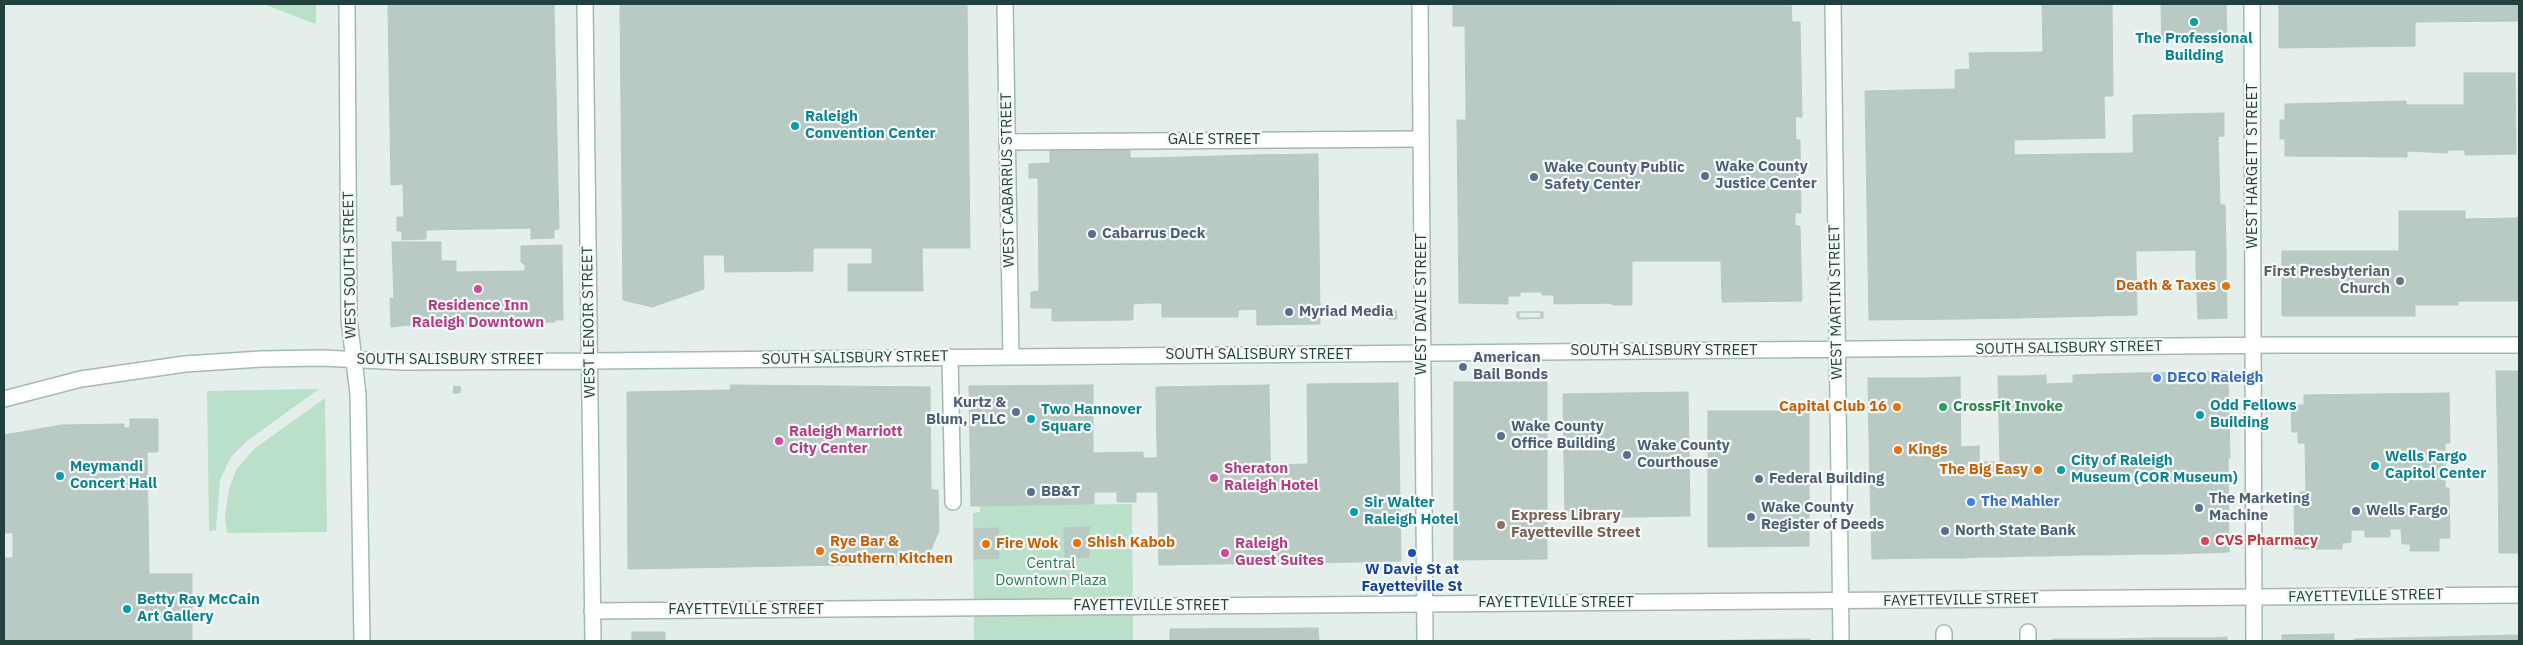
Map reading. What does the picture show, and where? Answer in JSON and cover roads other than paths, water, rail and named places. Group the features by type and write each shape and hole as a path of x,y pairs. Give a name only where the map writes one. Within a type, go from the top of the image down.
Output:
{"street":[{"name":"WEST SOUTH STREET","path":"347,4 349,319 358,394 362,641"},
{"name":"WEST LENOIR STREET","path":"585,4 593,641"},
{"name":"WEST CABARRUS STREET","path":"1005,4 1010,357"},
{"name":"WEST DAVIE STREET","path":"1420,4 1425,641"},
{"name":"WEST MARTIN STREET","path":"1833,4 1840,641"},
{"name":"WEST HARGETT STREET","path":"2252,4 2254,641"},
{"name":"GALE STREET","path":"1007,142 1421,139"},
{"name":"SOUTH SALISBURY STREET","path":"4,399 81,378 185,364 261,360 404,362 590,361 2519,345"},
{"path":"950,357 953,502"},
{"name":"FAYETTEVILLE STREET","path":"592,611 2519,595"}],"place":[{"name":"The Professional Building","path":"2194,22"},
{"name":"Raleigh Convention Center","path":"795,126"},
{"name":"Wake County Justice Center","path":"1705,176"},
{"name":"Wake County Public Safety Center","path":"1534,177"},
{"name":"Cabarrus Deck","path":"1092,234"},
{"name":"First Presbyterian Church","path":"2400,281"},
{"name":"Death & Taxes","path":"2226,286"},
{"name":"Residence Inn Raleigh Downtown","path":"478,289"},
{"name":"Myriad Media","path":"1289,312"},
{"name":"American Bail Bonds","path":"1463,367"},
{"name":"DECO Raleigh","path":"2157,378"},
{"name":"Capital Club 16","path":"1897,407"},
{"name":"CrossFit Invoke","path":"1943,407"},
{"name":"Kurtz & Blum, PLLC","path":"1016,412"},
{"name":"Odd Fellows Building","path":"2200,415"},
{"name":"Two Hannover Square","path":"1031,419"},
{"name":"Wake County Office Building","path":"1501,436"},
{"name":"Raleigh Marriott City Center","path":"779,441"},
{"name":"Kings","path":"1898,450"},
{"name":"Wake County Courthouse","path":"1627,455"},
{"name":"Wells Fargo Capitol Center","path":"2375,466"},
{"name":"The Big Easy","path":"2038,470"},
{"name":"City of Raleigh Museum (COR Museum)","path":"2061,470"},
{"name":"Meymandi Concert Hall","path":"60,476"},
{"name":"Sheraton Raleigh Hotel","path":"1214,478"},
{"name":"Federal Building","path":"1759,479"},
{"name":"BB&T","path":"1031,492"},
{"name":"The Mahler","path":"1971,502"},
{"name":"The Marketing Machine","path":"2199,508"},
{"name":"Wells Fargo","path":"2356,511"},
{"name":"Sir Walter Raleigh Hotel","path":"1354,512"},
{"name":"Wake County Register of Deeds","path":"1751,517"},
{"name":"Express Library Fayetteville Street","path":"1501,525"},
{"name":"North State Bank","path":"1945,531"},
{"name":"CVS Pharmacy","path":"2205,541"},
{"name":"Shish Kabob","path":"1077,543"},
{"name":"Fire Wok","path":"986,544"},
{"name":"Rye Bar & Southern Kitchen","path":"820,551"},
{"name":"Raleigh Guest Suites","path":"1225,553"},
{"name":"W Davie St at Fayetteville St","path":"1412,553"},
{"name":"Betty Ray McCain Art Gallery","path":"127,609"}],"park label":[{"name":"Central Downtown Plaza","path":"1051,572"}]}
